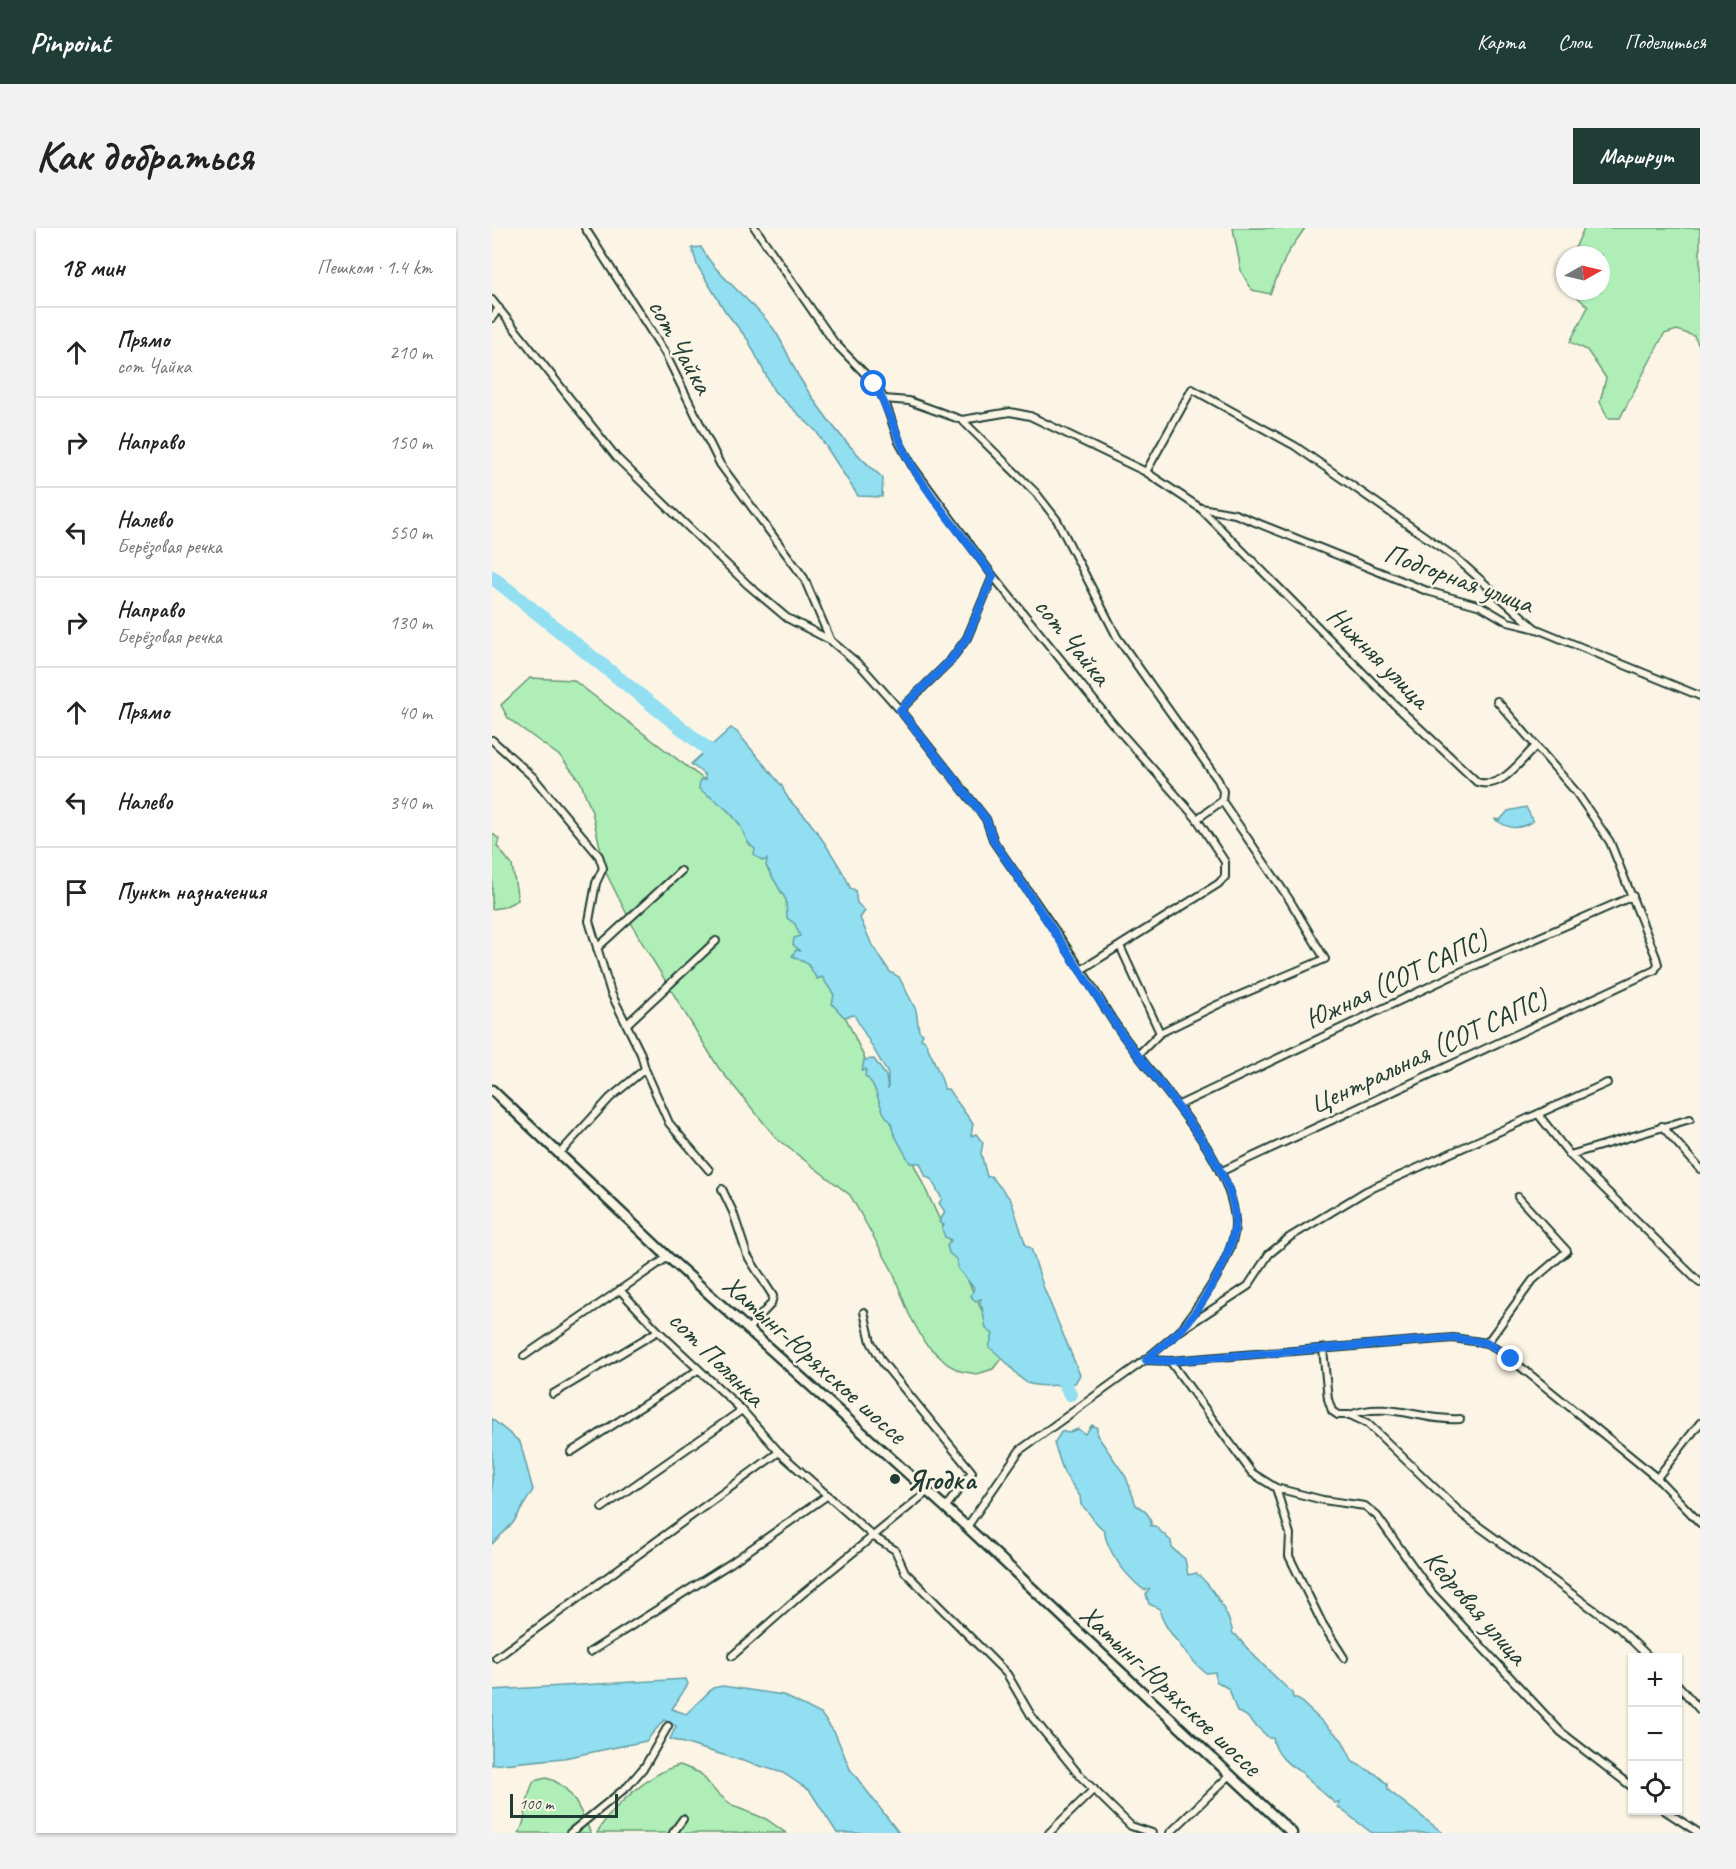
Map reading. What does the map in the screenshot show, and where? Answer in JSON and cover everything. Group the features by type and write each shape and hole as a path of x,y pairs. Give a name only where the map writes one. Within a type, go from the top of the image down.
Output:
{"main road":[{"name":"Хатынг-Юряхское шоссе","path":"492,1090 668,1257 967,1527 1292,1833"}],"street":[{"name":"сот Чайка","path":"585,228 665,353 720,464 804,578 830,640"},
{"name":"сот Чайка","path":"755,228 834,342 874,384 884,399 899,442 913,467 993,576 1113,724 1197,819 1225,862 1227,870 1218,884 1120,946"},
{"path":"492,300 617,458 748,585 787,618 830,640 862,667 900,710 986,819 994,842 1118,1029 1179,1105 1220,1172 1232,1202 1235,1223 1228,1252 1203,1298 1181,1330"},
{"path":"492,318 499,309"},
{"path":"1146,472 1192,389 1295,446 1456,558 1537,629"},
{"path":"884,399 909,401 962,420 1036,494 1057,520 1117,637 1218,780 1223,791 1222,801 1289,899 1324,959 1219,1004 1160,1033 1138,1055"},
{"path":"962,420 1010,412 1030,416 1146,472 1200,508"},
{"name":"Подгорная улица","path":"1200,508 1235,514 1428,591 1481,606 1508,622 1537,629 1700,696"},
{"name":"Нижняя улица","path":"1200,508 1394,704 1477,782 1488,785 1498,783 1536,746"},
{"path":"900,710 950,661 967,638 993,576"},
{"path":"1497,701 1576,792 1610,842 1633,896"},
{"path":"492,740 533,777 600,856 603,868 596,883 589,921 611,993 641,1054 645,1069 669,1123 709,1170"},
{"path":"1197,819 1222,801"},
{"path":"597,948 681,871"},
{"name":"Центральная (СОТ САПС)","path":"1220,1172 1655,970 1658,964 1656,957 1633,896"},
{"name":"Южная (СОТ САПС)","path":"1179,1105 1480,963 1633,896"},
{"path":"627,1024 716,941"},
{"path":"1081,970 1120,946 1160,1033"},
{"path":"560,1153 610,1098 645,1069"},
{"path":"967,1527 1020,1450 1146,1360 1181,1330 1239,1294 1256,1276 1269,1254 1309,1226 1366,1191 1607,1083"},
{"path":"1538,1114 1570,1155 1700,1283"},
{"path":"1570,1155 1690,1119"},
{"path":"1662,1126 1700,1169"},
{"path":"722,1189 733,1212 747,1255 773,1296 771,1304 748,1329"},
{"path":"1487,1343 1533,1280 1567,1251 1518,1197"},
{"path":"524,1356 668,1257"},
{"name":"сот Полянка","path":"620,1290 658,1331 742,1410 779,1452 874,1537 895,1550 905,1572 1006,1674 1032,1717 1094,1789 1131,1826"},
{"path":"864,1312 871,1342 883,1363 972,1473 945,1508"},
{"path":"553,1394 658,1331"},
{"path":"1146,1360 1170,1361 1453,1338 1487,1343 1542,1382 1657,1478 1700,1523"},
{"path":"1323,1349 1329,1405 1338,1415 1379,1409 1418,1413 1439,1421 1460,1419"},
{"name":"Кедровая улица","path":"1170,1361 1252,1473 1276,1488 1323,1500 1365,1506 1377,1516 1431,1592 1546,1716 1582,1750 1628,1784"},
{"path":"571,1452 698,1370"},
{"path":"602,1508 742,1410"},
{"path":"1350,1415 1378,1432 1463,1515 1619,1628 1645,1653"},
{"path":"1657,1478 1700,1423"},
{"path":"495,1658 779,1452"},
{"path":"1276,1488 1290,1534 1289,1556 1322,1623 1344,1658"},
{"path":"732,1656 801,1595 927,1492"},
{"path":"590,1653 731,1563 828,1495"},
{"path":"1682,1690 1700,1710"},
{"path":"570,1833 601,1805 628,1786 645,1767 668,1726"},
{"path":"1170,1833 1229,1776"},
{"path":"1049,1833 1094,1789"},
{"path":"1672,1815 1699,1833"},
{"path":"673,1833 682,1818"},
{"path":"1126,1833 1131,1826 1152,1833"}],"green space":[{"path":"1233,228 1305,228 1287,254 1270,294 1252,290 1241,271"},
{"path":"1584,228 1700,228 1700,348 1694,336 1677,330 1664,334 1620,418 1608,418 1600,402 1606,378 1587,350 1570,342 1588,307 1581,300 1610,300 1610,246 1576,246"},
{"path":"530,678 573,680 752,816 1003,1356 993,1369 977,1374 960,1371 947,1364 925,1343 909,1314 892,1270 850,1195 777,1139 718,1067 638,936 606,873 592,812 580,781 561,757 508,718 501,705"},
{"path":"492,833 499,839 497,846 512,865 518,900 504,907 492,909"},
{"path":"680,1765 700,1773 716,1792 733,1806 766,1819 786,1833 597,1833 603,1823 633,1792 657,1775"},
{"path":"546,1778 555,1781 569,1792 591,1833 519,1833 534,1781"}],"water":[{"path":"701,247 716,268 773,328 799,377 837,431 883,478 882,497 858,496 816,431 774,391 748,340 725,311 697,265 692,248"},
{"path":"731,728 737,732 782,786 787,796 827,846 850,888 855,890 857,903 865,911 860,918 872,945 890,972 899,977 916,1010 919,1031 923,1034 921,1039 925,1041 944,1089 948,1089 973,1124 971,1136 976,1134 983,1143 981,1153 987,1177 991,1176 1011,1200 1026,1246 1031,1248 1043,1286 1080,1375 1075,1383 1040,1386 1030,1384 989,1347 993,1334 986,1329 982,1307 979,1305 981,1299 975,1301 971,1296 974,1288 958,1269 957,1260 949,1253 947,1246 951,1240 945,1237 942,1229 944,1225 939,1222 945,1212 939,1203 942,1199 931,1179 926,1177 920,1163 910,1163 893,1132 891,1122 883,1112 873,1086 865,1076 866,1069 862,1071 864,1060 874,1059 886,1076 888,1089 888,1074 854,1015 844,1017 832,1004 834,995 822,977 817,979 808,964 792,956 796,950 801,951 793,945 794,938 800,936 795,924 787,918 786,900 766,866 767,859 763,861 754,855 755,849 748,843 733,816 699,789 700,780 705,780 705,775 691,764"},
{"path":"1526,807 1533,821 1522,826 1509,827 1494,819 1500,820 1508,811"},
{"path":"492,1419 520,1442 533,1490 513,1523 492,1544"},
{"path":"1092,1425 1097,1428 1097,1435 1126,1477 1136,1505 1147,1514 1151,1526 1155,1526 1171,1541 1172,1548 1185,1559 1188,1575 1196,1573 1214,1592 1224,1609 1233,1634 1292,1693 1293,1698 1297,1698 1342,1740 1353,1762 1376,1774 1387,1784 1388,1790 1443,1833 1372,1833 1338,1807 1339,1802 1335,1803 1303,1773 1284,1759 1274,1744 1273,1738 1269,1738 1245,1715 1237,1712 1229,1689 1216,1681 1215,1672 1206,1673 1186,1653 1165,1623 1160,1609 1149,1604 1146,1594 1149,1589 1144,1590 1138,1585 1119,1563 1109,1547 1104,1530 1081,1505 1080,1496 1064,1473 1054,1443 1062,1431 1067,1433 1078,1429 1085,1434"},
{"path":"686,1679 688,1684 672,1709 686,1714 713,1688 723,1686 783,1695 821,1714 835,1733 850,1769 899,1833 837,1833 810,1791 783,1773 670,1739 676,1726 664,1720 646,1741 564,1758 492,1765 492,1690"}],"waterway":[{"path":"492,577 720,759"},
{"path":"1057,1368 1070,1394"}],"place":[{"name":"Ягодка","path":"895,1479"}],"route":[{"path":"874,384 884,399 899,442 913,467 993,576 967,638 950,661 900,710 986,819 994,842 1089,981 1118,1029 1179,1105 1220,1172 1232,1202 1235,1223 1228,1252 1203,1298 1181,1330 1146,1360 1170,1361 1453,1338 1487,1343 1511,1359"}]}
